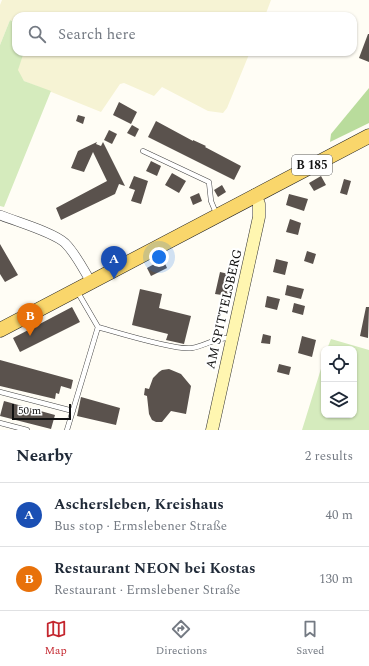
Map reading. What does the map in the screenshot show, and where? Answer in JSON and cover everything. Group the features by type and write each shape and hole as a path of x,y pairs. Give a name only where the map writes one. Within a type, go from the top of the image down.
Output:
{"main road":[{"name":"B 185","path":"0,330 369,136"},
{"name":"AM SPITTELSBERG","path":"212,430 260,217 259,204 255,195"}],"street":[{"path":"0,215 53,236 64,243 78,260 91,282"}],"lane":[{"path":"143,151 209,182 212,201 217,215"},
{"path":"76,290 98,327 191,349 216,340 232,338"},
{"path":"67,430 98,327"},
{"path":"0,392 73,411"},
{"path":"0,423 27,430"}],"shaded area":[{"path":"2,0 271,0 266,12 12,12 12,21 10,20 0,45 0,5"},
{"path":"22,56 248,56 227,108 223,113 208,111 162,87 154,96 124,83 120,84 101,112 24,81 17,70"}],"green space":[{"path":"10,20 12,21 12,56 23,56 18,70 24,81 51,91 4,207 0,206 0,45"},
{"path":"369,88 369,123 330,142 331,134"},
{"path":"331,339 355,346 328,346"},
{"path":"357,347 369,350 369,430 302,430 321,369 321,418 357,418"}],"building":[{"path":"369,34 369,62 359,58"},
{"path":"119,102 137,112 131,124 113,115"},
{"path":"78,115 85,117 83,124 76,121"},
{"path":"156,121 193,141 206,146 205,147 241,166 234,180 148,137"},
{"path":"132,125 139,129 135,137 127,133"},
{"path":"109,130 117,134 112,144 104,140"},
{"path":"97,142 96,144 101,146 103,142 125,186 119,184 115,194 61,220 56,208 107,181 93,152 84,172 71,168 78,151"},
{"path":"151,161 161,166 157,176 146,171"},
{"path":"172,173 186,181 179,193 165,185"},
{"path":"134,176 148,181 141,204 131,201 135,190 129,188"},
{"path":"321,176 326,185 314,191 309,183"},
{"path":"344,179 351,181 347,195 340,193"},
{"path":"222,185 226,192 218,197 214,190"},
{"path":"199,193 202,201 193,205 190,197"},
{"path":"289,194 308,199 304,211 286,205"},
{"path":"290,219 301,223 298,235 286,232"},
{"path":"0,244 18,275 5,282 0,274"},
{"path":"307,251 316,254 313,264 304,261"},
{"path":"163,259 167,268 151,276 147,268"},
{"path":"276,259 288,262 285,275 273,272"},
{"path":"220,272 233,275 229,296 215,294"},
{"path":"287,285 304,289 301,299 285,295"},
{"path":"140,289 162,294 159,308 191,316 184,344 166,340 168,334 132,325"},
{"path":"267,296 280,299 277,310 265,307"},
{"path":"294,303 305,306 303,315 292,312"},
{"path":"72,307 80,322 20,352 13,338"},
{"path":"366,307 369,307 368,338 360,336"},
{"path":"263,334 271,336 270,344 261,343"},
{"path":"302,336 316,340 312,357 298,353"},
{"path":"0,360 73,380 71,389 61,386 59,394 56,393 55,399 0,386"},
{"path":"279,364 291,367 289,375 277,372"},
{"path":"169,369 181,374 191,386 186,414 171,411 162,422 156,422 152,420 149,414 147,396 144,395 145,388 149,389 153,378 159,372"},
{"path":"81,397 120,408 116,425 77,416"},
{"path":"4,401 55,415 51,429 0,416"}],"place":[{"name":"Aschersleben, Kreishaus","path":"114,279"},
{"name":"Restaurant NEON bei Kostas","path":"30,336"}]}
